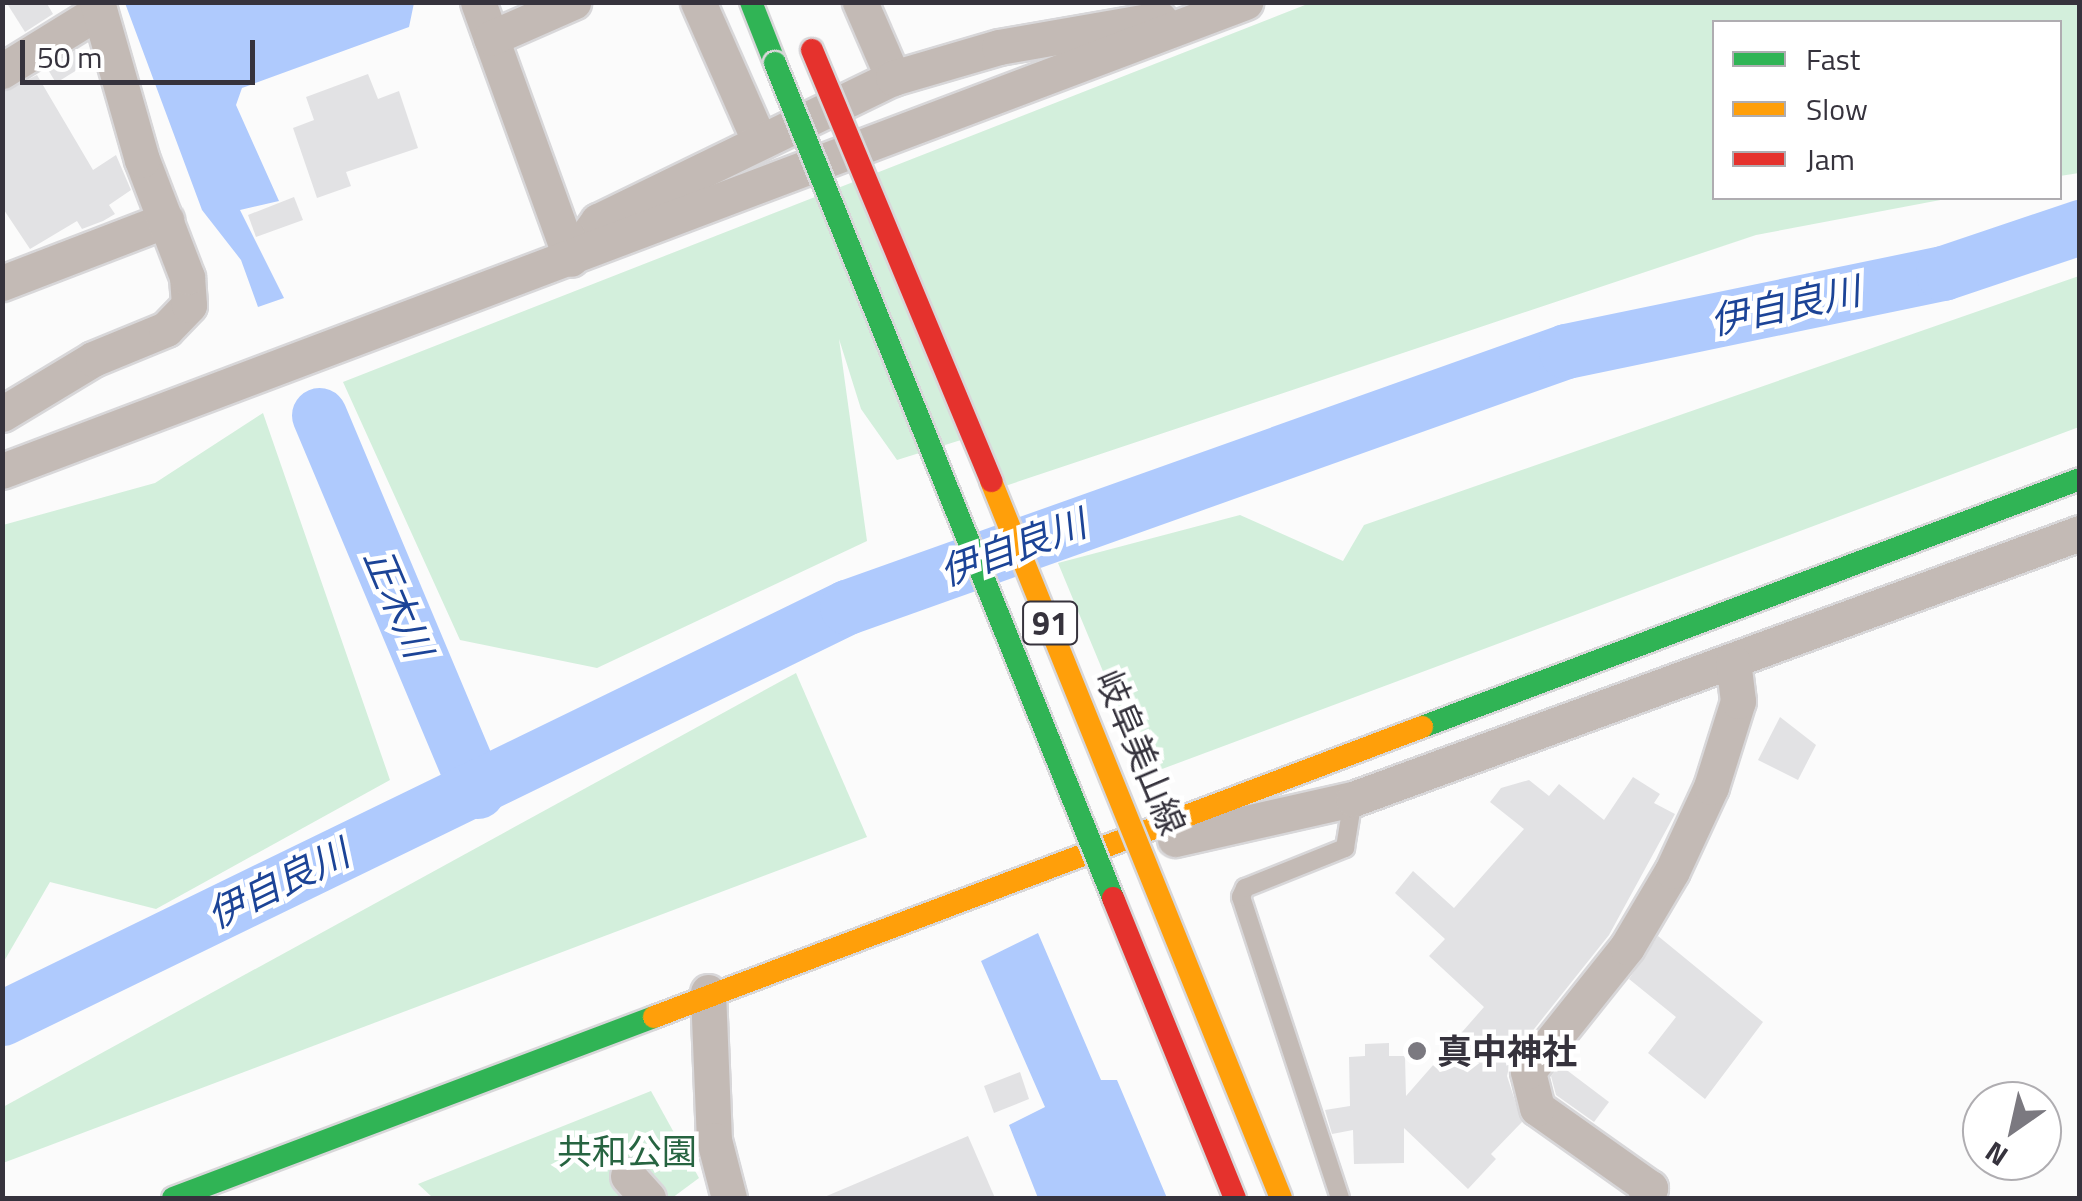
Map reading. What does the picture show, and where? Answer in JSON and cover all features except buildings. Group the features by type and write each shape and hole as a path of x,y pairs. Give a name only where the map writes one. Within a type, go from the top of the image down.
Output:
{"main road":[{"name":"91","path":"751,2 1235,1198"},
{"name":"岐阜美山線","path":"799,18 1180,936 1281,1198"},
{"path":"173,1198 708,992 2080,479"}],"street":[{"path":"478,2 571,259"},
{"path":"491,38 574,2"},
{"path":"698,2 759,140"},
{"path":"860,2 892,78"},
{"path":"2,471 1245,2"},
{"path":"2,71 98,7 187,277 189,305 166,328 93,359 2,414"},
{"path":"571,259 598,222 892,78 998,47 1146,19 1207,17"},
{"path":"2,284 166,220"},
{"path":"1164,841 1353,799 2080,533"},
{"path":"1646,1198 1650,1188 1537,1108 1528,1070 1627,947 1672,871 1711,787 1738,701 1732,662"},
{"path":"708,992 714,1140 729,1198"}],"lane":[{"path":"1340,1198 1241,897 1245,888 1345,848 1353,799"}],"green space":[{"path":"1310,3 2079,3 2079,173 2062,176 2062,20 1712,20 1712,200 1940,200 1756,235 990,491 977,435 897,460 861,409 839,339 867,541 597,668 460,640 343,382"},
{"path":"2079,276 2079,427 1146,775 1058,563 1240,515 1343,561 1364,525"},
{"path":"263,413 390,780 156,909 50,882 3,963 3,525 155,483"},
{"path":"796,673 867,837 3,1163 3,1107"},
{"name":"共和公園","path":"651,1091 699,1178 672,1198 433,1198 418,1184"}],"water":[{"path":"125,3 414,3 409,27 242,88 236,105 279,201 240,210 284,298 258,307 241,260 202,210"},
{"path":"1038,933 1101,1080 1117,1080 1167,1198 1038,1198 1009,1125 1045,1107 981,961"}],"waterway":[{"name":"伊自良川","path":"2,1018 847,607 1566,351 1943,273 2080,227"},
{"name":"正木川","path":"319,415 477,791"}],"traffic: fast":[{"path":"751,2 775,63"},
{"path":"775,63 1113,898"},
{"path":"1422,727 2080,479"},
{"path":"173,1198 654,1017"}],"traffic: slow":[{"path":"991,481 1281,1198"},
{"path":"654,1017 1422,727"}],"traffic: jam":[{"path":"812,50 991,481"},
{"path":"1113,898 1235,1198"}],"place":[{"name":"真中神社","path":"1417,1051"}]}
